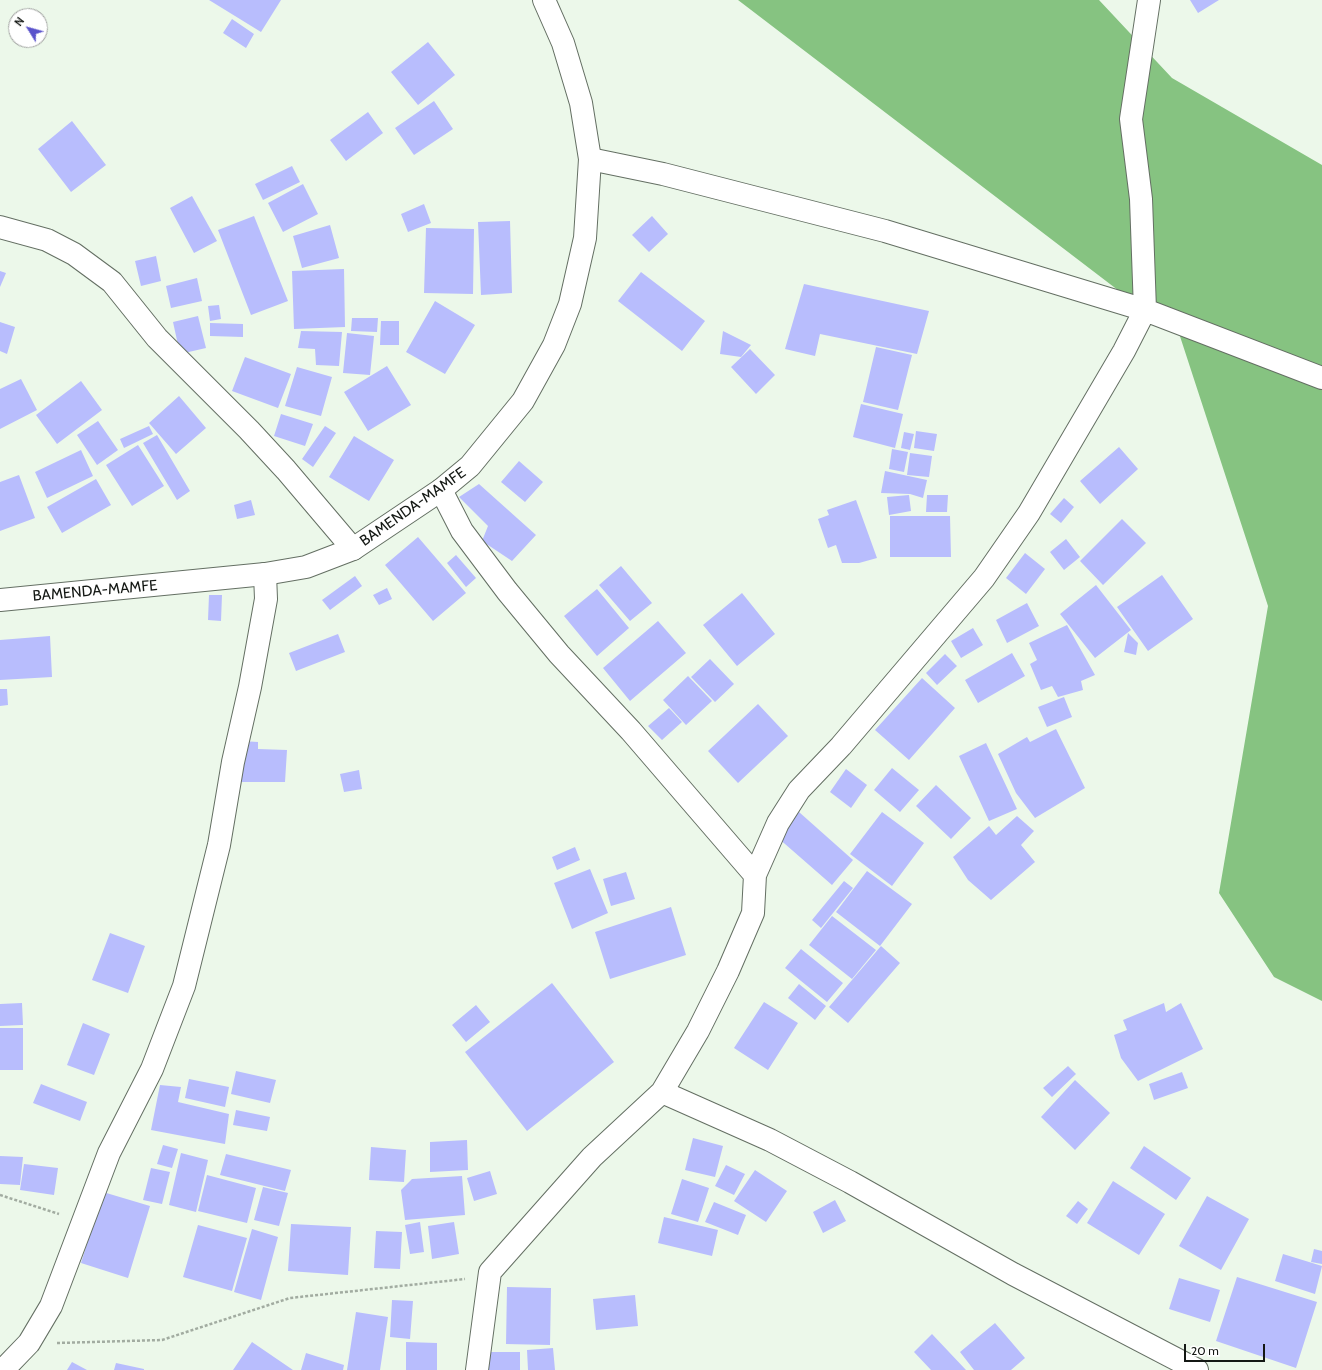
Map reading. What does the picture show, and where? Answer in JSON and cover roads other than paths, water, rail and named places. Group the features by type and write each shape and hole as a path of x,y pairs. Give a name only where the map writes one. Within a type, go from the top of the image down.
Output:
{"main road":[{"name":"BAMENDA-MAMFE","path":"0,600 265,574 306,567 353,549 441,490 470,466 522,401 554,345 570,304 585,238 590,159 581,103 563,43 544,0"},
{"path":"477,1370 490,1272 592,1157 662,1092 698,1031 728,971 753,913 755,875 778,823 799,790 841,746 984,578 1029,513 1124,351 1144,310 1141,199 1131,119 1149,0"},
{"path":"590,159 663,174 885,231 1144,310 1322,378"},
{"path":"0,227 47,240 74,254 112,282 157,338 249,430 286,470 353,549"},
{"path":"441,490 462,531 507,591 559,654 631,731 755,875"},
{"path":"3,1370 29,1343 51,1306 82,1222 110,1153 152,1069 184,986 219,845 233,762 250,687 266,599 265,574"},
{"path":"662,1092 770,1140 850,1182 1012,1274 1197,1370"}]}
